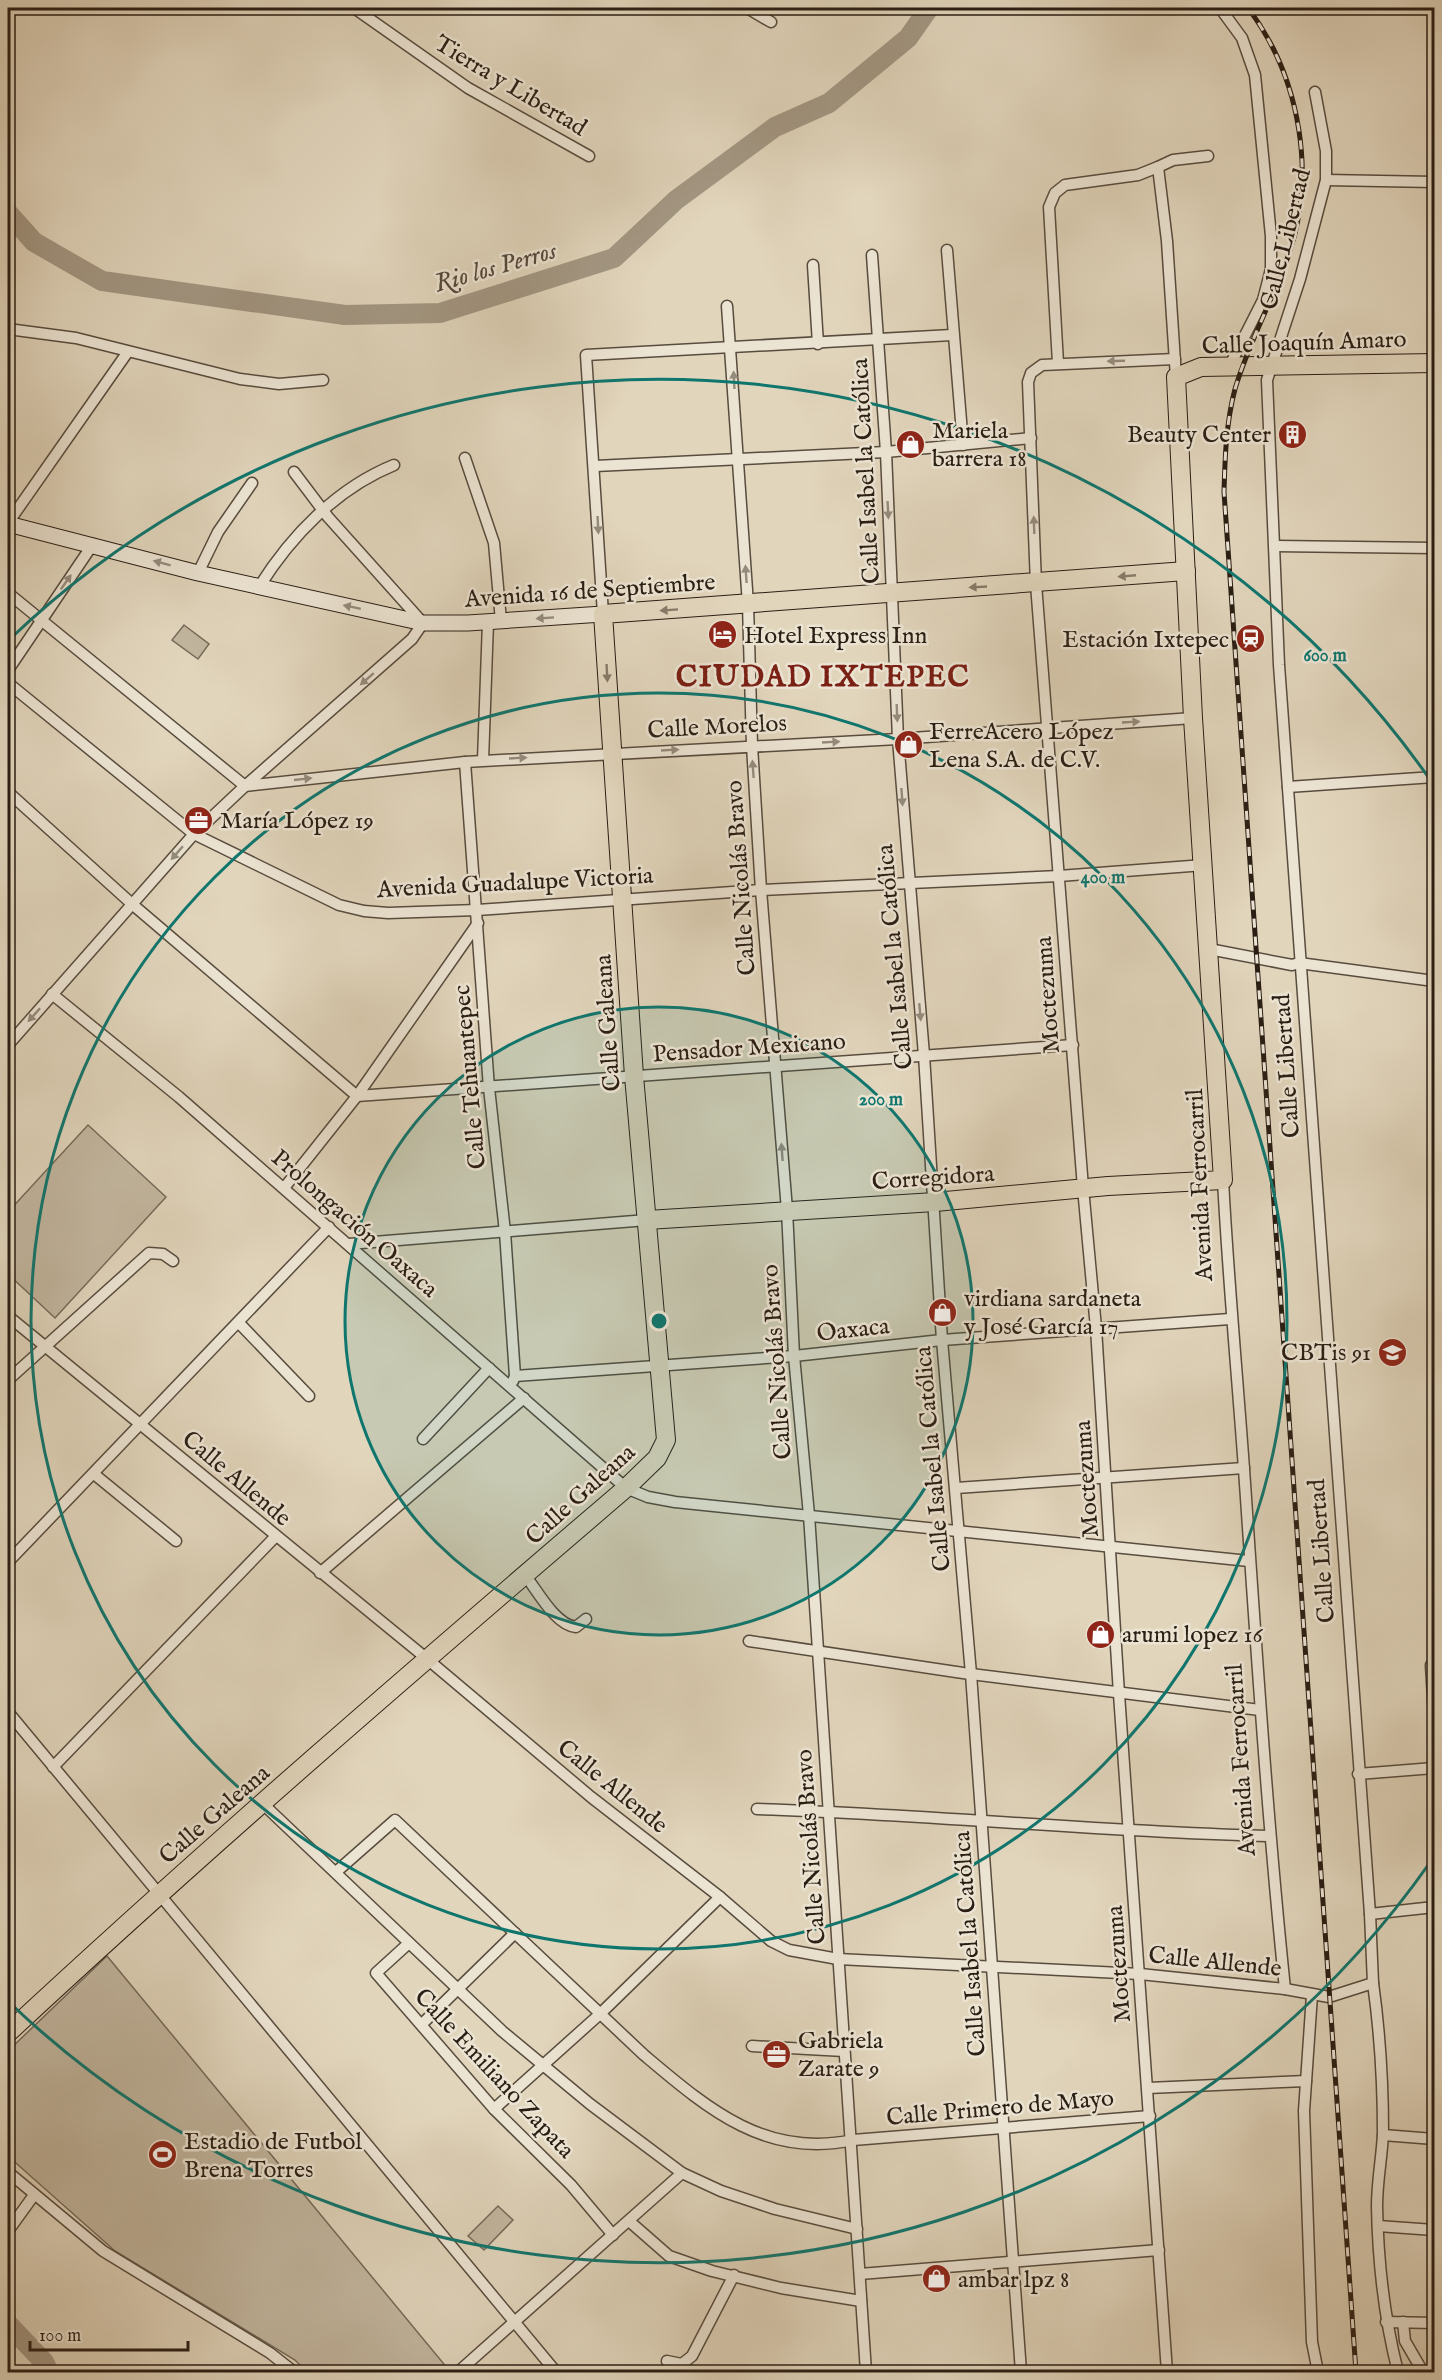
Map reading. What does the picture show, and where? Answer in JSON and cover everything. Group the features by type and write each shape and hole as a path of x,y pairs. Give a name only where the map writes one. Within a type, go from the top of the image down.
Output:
{"main road":[{"name":"Calle Joaquín Amaro","path":"1175,368 1434,363"},
{"name":"Avenida Ferrocarril","path":"1175,368 1193,718 1223,1180"},
{"name":"Avenida 16 de Septiembre","path":"603,614 892,591 1036,584 1186,571"},
{"name":"Calle Galeana","path":"8,2033 158,1894 263,1804 426,1658 626,1488 657,1458 666,1440 634,1076 603,614"},
{"name":"Corregidora","path":"647,1220 935,1202 1083,1188 1223,1180"}],"street":[{"name":"Tierra y Libertad","path":"354,8 468,88 590,156"},
{"path":"747,8 771,22"},
{"path":"1220,8 1242,38 1255,75 1271,269 1263,300 1229,367"},
{"name":"Calle Libertad","path":"1315,92 1326,151 1326,180 1300,279 1269,367 1267,380 1278,665 1382,2088 1383,2135 1378,2226 1386,2322 1398,2373"},
{"path":"1058,363 1049,207 1055,193 1065,185 1138,175 1173,160 1208,156"},
{"path":"1158,167 1163,193 1175,368"},
{"path":"1326,180 1434,182"},
{"path":"947,250 952,335 963,445"},
{"name":"Calle Isabel la Católica","path":"872,255 886,452 898,739 908,883 935,1202 942,1340 971,1674 1021,2373"},
{"path":"813,265 818,344"},
{"name":"Calle Nicolás Bravo","path":"728,306 748,604 752,746 761,890 787,1210 794,1356 809,1515 830,1811 866,2373"},
{"path":"8,329 76,338 127,353 240,379 279,384 323,380"},
{"path":"603,614 586,355 879,341 952,335"},
{"path":"8,524 127,353"},
{"name":"Calle Joaquín Amaro","path":"1028,382 1036,368 1058,363 1175,368"},
{"name":"Moctezuma","path":"1028,382 1036,584 1096,1328 1119,1694 1167,2373"},
{"path":"595,466 886,452 1031,438"},
{"path":"465,458 494,543 495,622 483,760"},
{"path":"259,587 268,573 323,510 366,478 393,465"},
{"path":"8,1042 194,834 244,786 412,639 423,623 323,510 294,472"},
{"path":"198,573 218,532 252,483"},
{"name":"Avenida 16 de Septiembre","path":"8,524 93,544 198,573 423,623 495,622 603,614"},
{"path":"8,669 93,544"},
{"path":"1275,546 1434,548"},
{"path":"8,593 244,786"},
{"name":"Avenida Guadalupe Victoria","path":"8,683 194,834 348,907 388,913 477,910 623,898 1059,876 1204,865"},
{"name":"Calle Morelos","path":"244,786 483,760 898,739 1047,726 1193,718"},
{"name":"Calle Tehuantepec","path":"465,762 489,1088 505,1232 515,1376 511,1387"},
{"path":"1288,787 1434,777"},
{"path":"8,808 11,796 132,904 357,1096"},
{"path":"285,1188 357,1096 478,923"},
{"path":"1209,949 1292,965 1299,963 1434,981"},
{"name":"Prolongación Oaxaca","path":"52,994 179,1097 285,1188 626,1488"},
{"name":"Pensador Mexicano","path":"357,1096 1073,1045"},
{"name":"Avenida Ferrocarril","path":"1223,1180 1230,1319 1244,1468 1269,1836 1285,1989"},
{"path":"349,1244 647,1220"},
{"path":"8,1562 141,1426 329,1227"},
{"path":"8,1380 149,1253 163,1254 173,1261"},
{"name":"Calle Allende","path":"8,1316 275,1537 426,1658 591,1797 771,1941 789,1950 838,1959 1140,1974 1285,1989 1312,1995"},
{"name":"Oaxaca","path":"515,1376 794,1356 942,1340 1230,1319"},
{"path":"239,1323 309,1396"},
{"path":"423,1439 489,1368"},
{"path":"320,1573 524,1398"},
{"path":"956,1488 1244,1468"},
{"path":"94,1474 176,1541"},
{"path":"626,1488 648,1497 675,1502 1250,1561"},
{"path":"53,1767 275,1537"},
{"path":"525,1575 556,1614 569,1626 576,1626 586,1619"},
{"path":"749,1641 1119,1694 1260,1710"},
{"path":"1431,1665 1434,1715"},
{"path":"8,1712 556,2373"},
{"path":"1358,1773 1434,1768"},
{"path":"263,1804 502,2031 590,2104 682,2173 721,2191 764,2205 807,2218 857,2229"},
{"path":"757,1809 830,1811 1129,1831 1269,1836"},
{"name":"Calle Primero de Mayo","path":"336,1872 395,1820 600,2014 686,2090 740,2126 772,2139 827,2146 852,2140 1150,2116"},
{"path":"494,2109 600,2014 720,1898"},
{"path":"1370,1914 1434,1907"},
{"path":"422,2024 515,1933"},
{"name":"Calle Emiliano Zapata","path":"409,1943 376,1973 494,2109 571,2185 613,2235"},
{"path":"1318,2373 1312,2342 1304,2120 1312,1995 1329,1997 1373,1983"},
{"path":"752,2046 844,2051"},
{"path":"1148,2088 1306,2081"},
{"path":"1383,2135 1434,2139"},
{"path":"8,2172 103,2252 270,2353 294,2373"},
{"path":"458,2373 682,2173"},
{"path":"8,2231 34,2195"},
{"path":"629,2221 669,2256 781,2288 861,2301"},
{"path":"1378,2226 1434,2230"},
{"path":"860,2274 1159,2250"},
{"path":"668,2361 682,2364 692,2356 734,2275"},
{"path":"1386,2322 1434,2323"},
{"path":"1403,2322 1405,2341 1423,2373"}],"shaded area":[{"path":"184,625 209,644 198,659 172,640"},
{"path":"88,1125 166,1197 55,1318 8,1274 8,1212"},
{"path":"107,1956 448,2369 443,2372 307,2372 295,2360 115,2251 8,2156 8,2051"},
{"path":"498,2206 513,2220 484,2250 468,2236"}],"waterway":[{"name":"Rio los Perros","path":"8,213 34,242 102,281 345,315 440,313 614,258 676,200 775,127 829,103 908,38 929,8"},
{"path":"8,2324 44,2362 49,2372"}],"railway":[{"path":"1248,8 1281,66 1292,97 1299,130 1302,164 1301,197 1296,230 1286,262 1235,389 1228,427 1224,492 1356,2372"}],"place":[{"name":"Beauty Center","path":"1292,434"},
{"name":"Mariela barrera 18","path":"911,444"},
{"name":"Hotel Express Inn","path":"723,635"},
{"name":"Estación Ixtepec","path":"1250,639"},
{"name":"FerreAcero López Lena S.A. de C.V.","path":"908,745"},
{"name":"María López 19","path":"199,820"},
{"name":"virdiana sardaneta y José García 17","path":"943,1312"},
{"name":"CBTis 91","path":"1392,1352"},
{"name":"arumi lopez 16","path":"1101,1634"},
{"name":"Gabriela Zarate 9","path":"777,2054"},
{"name":"Estadio de Futbol Brena Torres","path":"163,2155"},
{"name":"ambar lpz 8","path":"937,2279"}],"district":[{"name":"CIUDAD IXTEPEC","path":"823,676"}]}
